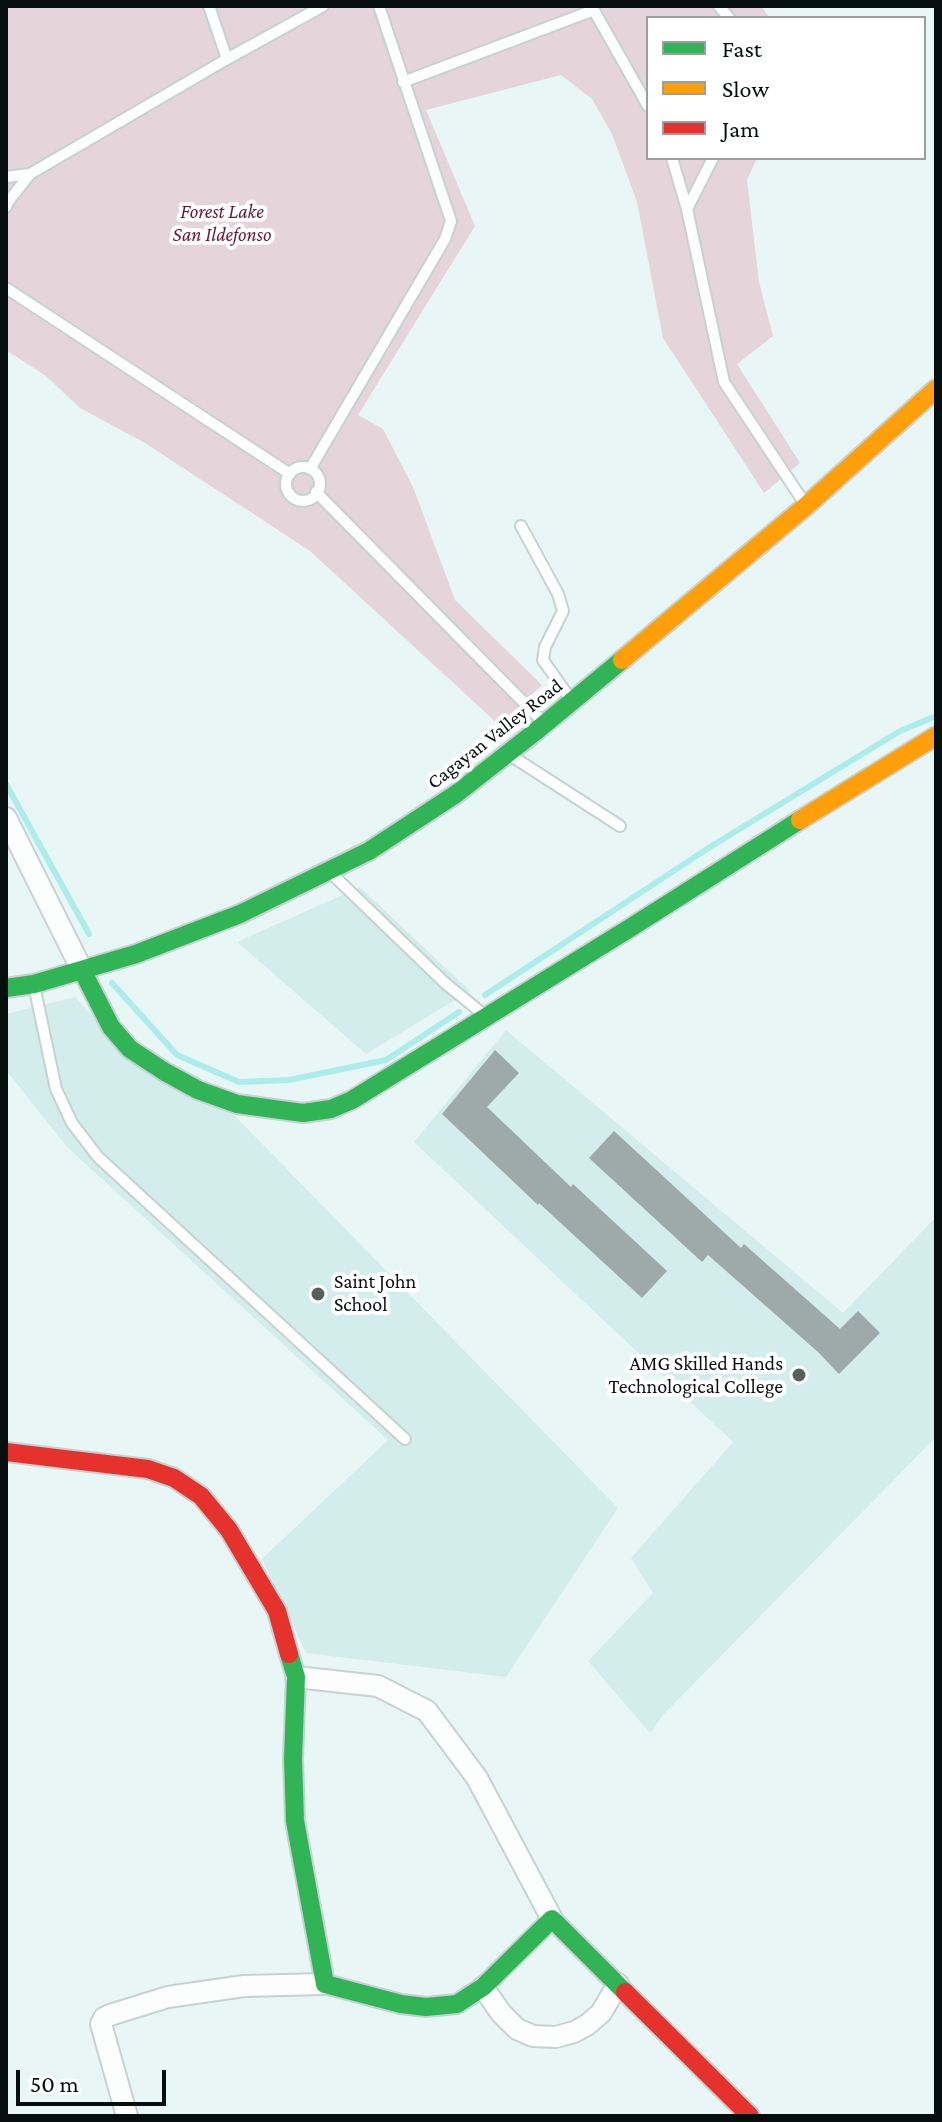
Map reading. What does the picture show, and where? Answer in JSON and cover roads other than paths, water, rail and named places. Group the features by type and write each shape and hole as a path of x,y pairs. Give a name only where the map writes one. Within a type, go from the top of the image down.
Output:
{"main road":[{"name":"Cagayan Valley Road","path":"6,988 34,984 136,954 240,914 369,851 456,794 572,702 806,506 936,389"},
{"path":"82,970 111,1027 130,1049 165,1072 198,1090 237,1104 303,1113 331,1109 352,1100 936,736"},
{"path":"6,1452 148,1469 174,1478 201,1496 229,1530 277,1611 296,1677 293,1759 295,1821 325,1984 401,2004 426,2007 457,2004 483,1987 552,1919 750,2116"}],"street":[{"path":"6,818 82,970"},
{"path":"296,1677 378,1686 427,1711 477,1778 552,1919"},
{"path":"127,2116 101,2024 104,2018 168,1997 244,1986 325,1984"},
{"path":"483,1987 517,2029 533,2036 556,2037 587,2025 601,2013 618,1984"}],"lane":[{"path":"209,6 227,59"},
{"path":"6,177 30,174 323,6"},
{"path":"310,469 445,239 451,221 379,6"},
{"path":"403,82 593,8 646,102"},
{"path":"673,160 687,209 724,382 806,506"},
{"path":"687,209 712,160"},
{"path":"6,207 30,174"},
{"path":"6,288 290,474"},
{"path":"305,466 310,469 317,473 320,486 313,498 301,501 289,494 286,481 292,470 305,466"},
{"path":"316,492 545,724"},
{"path":"521,526 558,594 563,611 545,647 543,660 572,702"},
{"path":"508,754 620,826"},
{"path":"329,871 445,983 486,1017"},
{"path":"34,984 56,1089 72,1123 98,1157 405,1439"}],"waterway":[{"path":"485,995 710,847 900,731 936,716"},
{"path":"6,784 89,934"},
{"path":"112,983 177,1055 239,1082 289,1080 386,1060 459,1012"}],"place":[{"name":"Saint John School","path":"318,1294"},
{"name":"AMG Skilled Hands Technological College","path":"799,1375"}],"park label":[{"name":"Forest Lake San Ildefonso","path":"222,224"}]}
